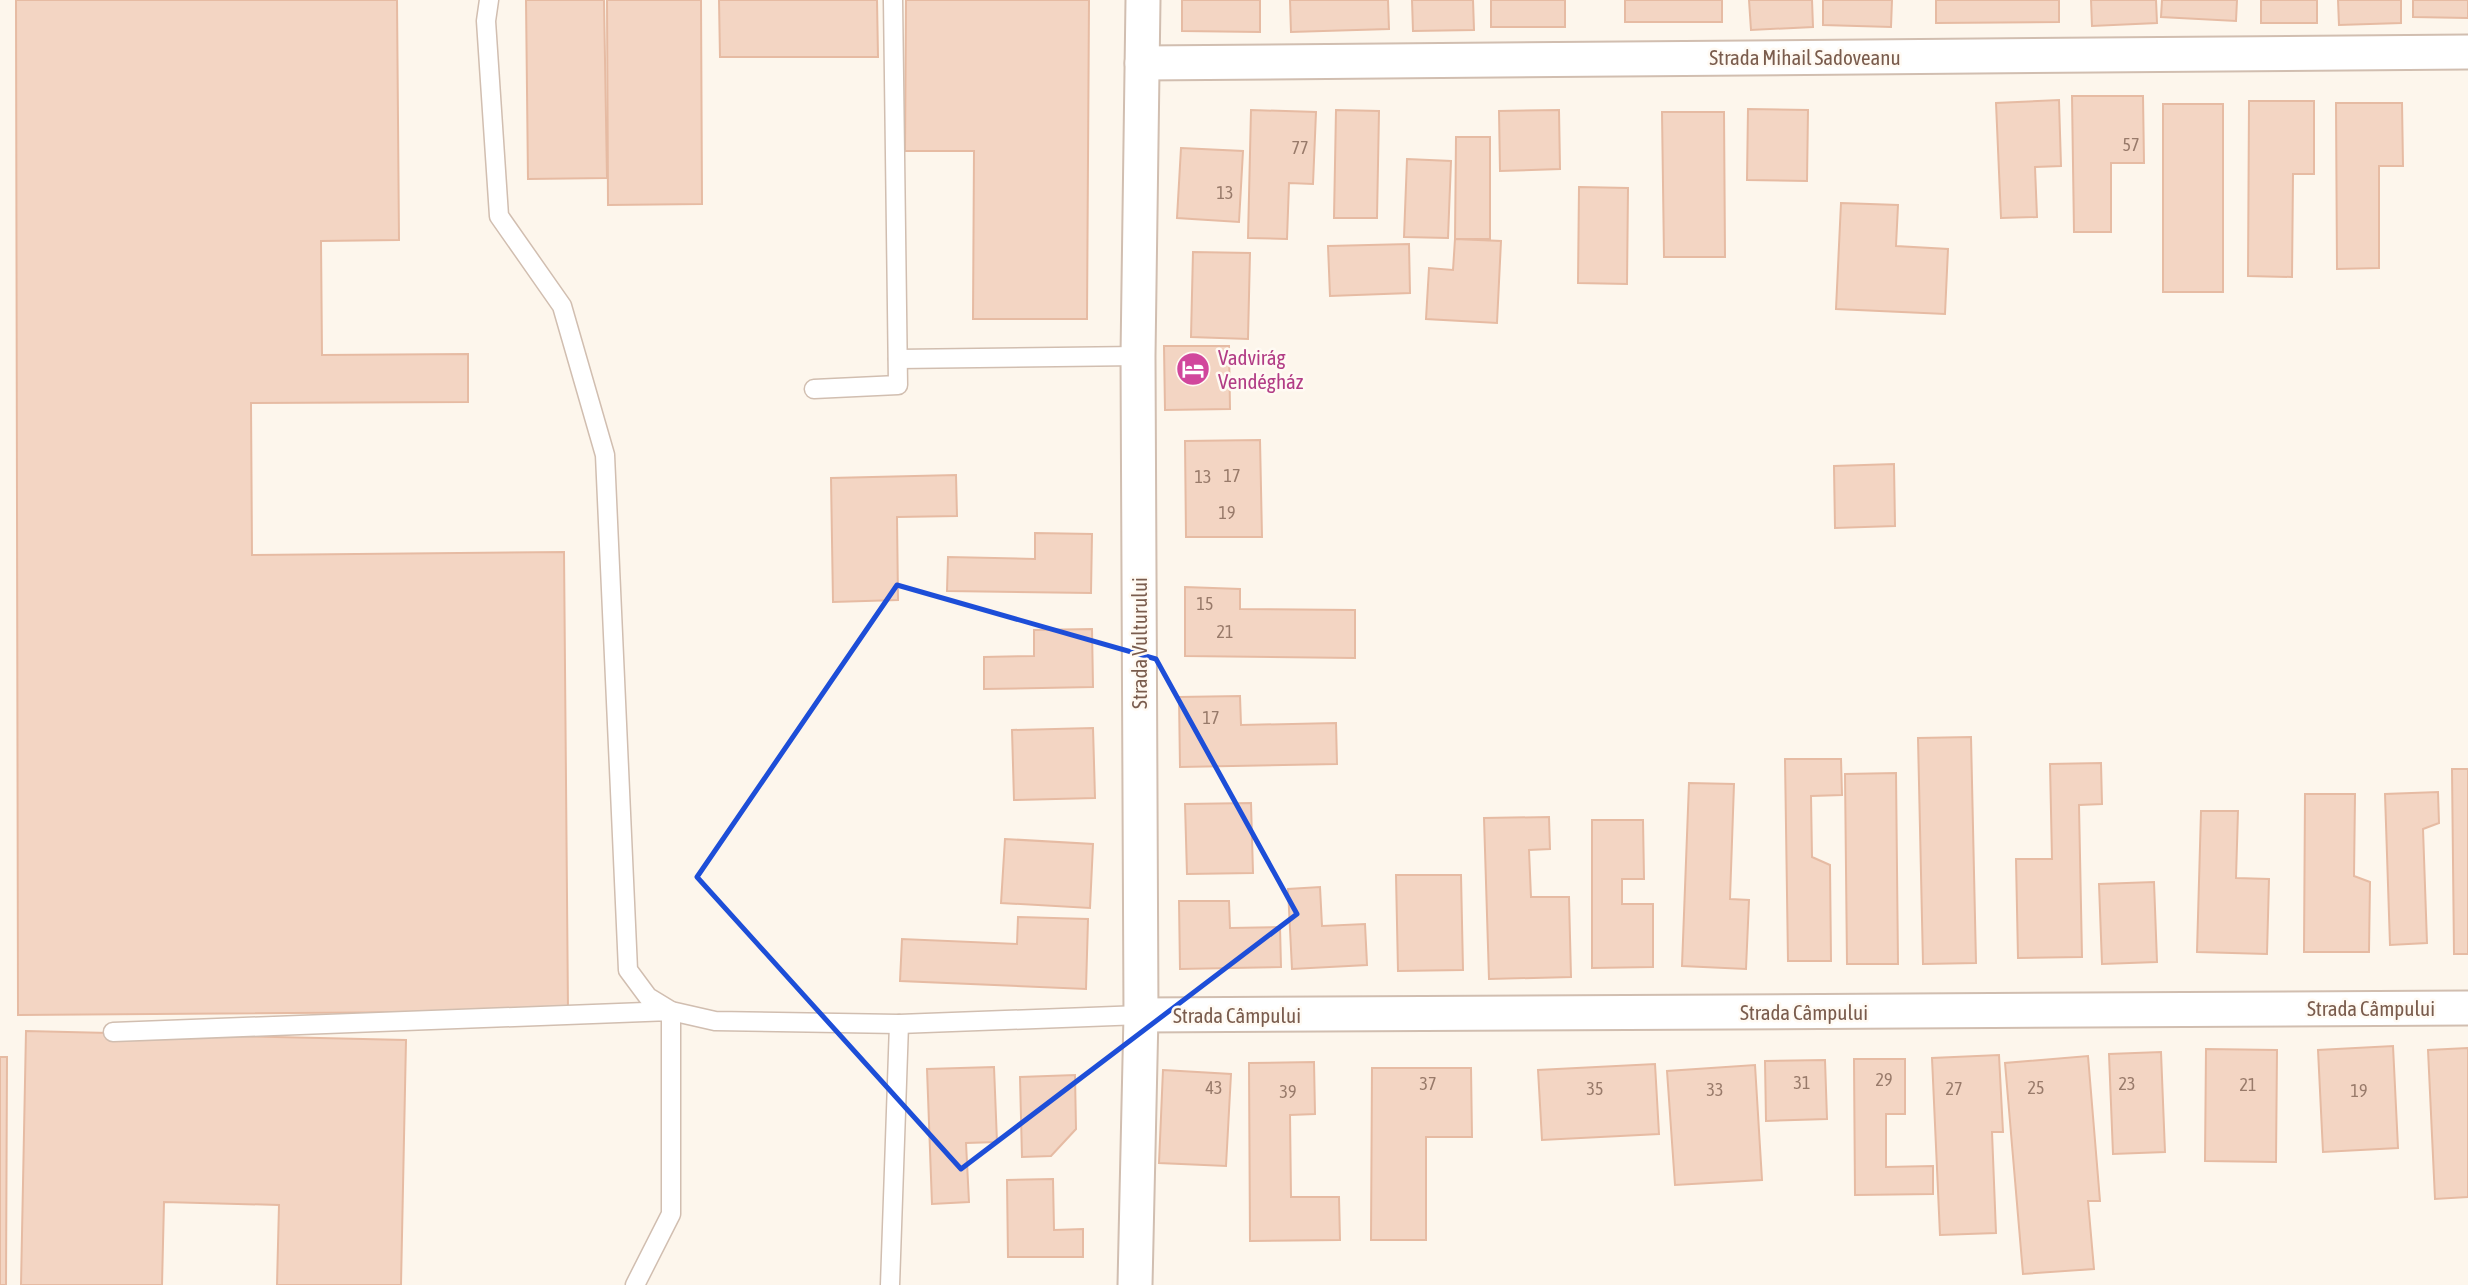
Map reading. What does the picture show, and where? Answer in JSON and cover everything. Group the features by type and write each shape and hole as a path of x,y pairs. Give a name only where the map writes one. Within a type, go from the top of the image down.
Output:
{"street":[{"name":"Strada Vulturului","path":"1135,1285 1141,1016 1138,356 1143,0"},
{"name":"Strada Mihail Sadoveanu","path":"1142,63 2468,52"},
{"name":"Strada Câmpului","path":"1141,1016 2468,1008"}],"lane":[{"path":"489,0 486,21 499,216 562,306 605,455 628,970 648,998 671,1011"},
{"path":"814,389 898,385 893,0"},
{"path":"898,359 1138,356"},
{"path":"635,1285 671,1213 671,1011"},
{"path":"113,1032 671,1011 715,1021 900,1024 1141,1016"},
{"path":"890,1285 900,1024"}],"highlighted area":[{"path":"897,585 1156,659 1297,914 961,1169 697,877"}],"building":[{"path":"16,0 397,0 399,240 321,241 322,355 468,354 468,402 251,403 252,555 564,552 568,1011 18,1015"},
{"path":"526,0 604,0 607,178 528,179"},
{"path":"607,0 701,0 702,204 608,205"},
{"path":"719,0 877,0 878,57 720,57"},
{"path":"906,0 1089,0 1087,319 973,319 974,151 905,151"},
{"path":"1182,0 1260,0 1260,32 1182,31"},
{"path":"1290,0 1388,0 1389,29 1291,32"},
{"path":"1412,0 1473,0 1474,30 1413,31"},
{"path":"1491,0 1565,0 1565,27 1491,27"},
{"path":"1625,0 1722,0 1722,22 1625,22"},
{"path":"1749,0 1812,0 1813,27 1751,30"},
{"path":"1823,0 1892,0 1891,27 1823,25"},
{"path":"1936,0 2059,0 2059,22 1936,23"},
{"path":"2091,0 2156,0 2157,23 2092,26"},
{"path":"2162,0 2237,0 2236,21 2161,17"},
{"path":"2261,0 2317,0 2317,23 2261,23"},
{"path":"2338,0 2401,0 2401,23 2339,25"},
{"path":"2413,0 2468,0 2468,18 2413,17"},
{"path":"2072,96 2143,96 2144,163 2111,163 2111,232 2074,232"},
{"path":"2059,100 2061,166 2035,167 2037,217 2001,218 1996,103"},
{"path":"2249,101 2314,101 2314,174 2293,174 2292,277 2248,276"},
{"path":"2336,103 2402,103 2403,166 2379,166 2379,268 2337,269"},
{"path":"2163,104 2223,104 2223,292 2163,292"},
{"path":"1748,109 1808,110 1807,181 1747,180"},
{"path":"1251,110 1316,112 1313,184 1289,183 1287,239 1248,238"},
{"path":"1336,110 1379,111 1377,218 1334,218"},
{"path":"1559,110 1560,169 1500,171 1499,111"},
{"path":"1662,112 1724,112 1725,257 1664,257"},
{"path":"1456,137 1490,137 1490,239 1455,239"},
{"path":"1181,148 1243,151 1239,222 1177,218"},
{"path":"1407,159 1451,161 1448,238 1404,237"},
{"path":"1579,187 1628,188 1627,284 1578,283"},
{"path":"1841,203 1898,205 1896,246 1948,249 1945,314 1836,309"},
{"path":"1455,239 1501,241 1497,323 1426,319 1429,268 1453,270"},
{"path":"1409,244 1410,293 1330,296 1328,246"},
{"path":"1193,252 1250,253 1248,339 1191,337"},
{"path":"1164,346 1229,346 1230,409 1165,410"},
{"path":"1260,440 1262,537 1186,537 1185,441"},
{"path":"1894,464 1895,526 1835,528 1834,466"},
{"path":"956,475 957,516 897,517 898,600 833,602 831,478"},
{"path":"1035,533 1092,534 1091,593 947,591 948,557 1035,559"},
{"path":"1185,587 1240,589 1240,609 1355,610 1355,658 1185,656"},
{"path":"1092,629 1093,687 984,689 984,657 1034,656 1034,630"},
{"path":"1240,696 1241,725 1336,723 1337,764 1180,767 1179,697"},
{"path":"1093,728 1095,798 1014,800 1012,730"},
{"path":"1971,737 1976,963 1923,964 1918,738"},
{"path":"1785,759 1841,759 1842,795 1811,796 1812,857 1830,865 1831,961 1788,961"},
{"path":"2101,763 2102,804 2079,805 2082,957 2018,958 2016,859 2052,859 2050,764"},
{"path":"2452,769 2468,769 2468,954 2454,954"},
{"path":"1896,773 1898,964 1847,964 1845,774"},
{"path":"1689,783 1734,784 1730,899 1749,900 1746,969 1682,966"},
{"path":"2438,792 2439,823 2423,829 2427,943 2390,945 2385,794"},
{"path":"2305,794 2355,794 2354,876 2370,882 2369,952 2304,952"},
{"path":"1251,803 1253,873 1187,874 1185,804"},
{"path":"2201,811 2238,811 2236,878 2269,879 2267,954 2197,952"},
{"path":"1549,817 1550,849 1529,850 1531,897 1569,897 1571,977 1489,979 1484,818"},
{"path":"1592,820 1643,820 1644,879 1622,879 1622,904 1653,904 1653,967 1592,968"},
{"path":"1005,839 1093,844 1090,908 1001,903"},
{"path":"1396,875 1461,875 1463,970 1398,971"},
{"path":"2154,882 2157,962 2102,964 2099,884"},
{"path":"1320,887 1322,926 1365,924 1367,965 1292,969 1288,889"},
{"path":"1179,901 1229,901 1230,928 1280,927 1281,967 1180,969"},
{"path":"1018,917 1088,919 1086,989 900,981 902,939 1017,944"},
{"path":"26,1031 406,1040 401,1285 277,1285 279,1205 164,1202 162,1285 21,1285"},
{"path":"2393,1046 2398,1148 2323,1152 2318,1050"},
{"path":"2468,1048 2468,1197 2435,1199 2428,1050"},
{"path":"2206,1049 2277,1050 2276,1162 2205,1161"},
{"path":"2161,1052 2165,1152 2113,1154 2109,1054"},
{"path":"1999,1055 2003,1132 1992,1132 1996,1233 1940,1235 1932,1058"},
{"path":"2088,1056 2100,1201 2088,1201 2094,1269 2023,1274 2005,1063"},
{"path":"0,1057 7,1057 6,1285 0,1285"},
{"path":"1854,1059 1905,1059 1905,1114 1886,1114 1886,1167 1933,1166 1933,1194 1855,1195"},
{"path":"1825,1060 1827,1119 1766,1121 1765,1061"},
{"path":"1314,1062 1315,1114 1290,1115 1291,1197 1339,1197 1340,1240 1250,1241 1249,1063"},
{"path":"1655,1064 1659,1134 1542,1140 1538,1070"},
{"path":"1755,1065 1762,1180 1675,1185 1667,1071"},
{"path":"994,1067 997,1142 966,1143 969,1202 932,1204 927,1069"},
{"path":"1372,1068 1471,1068 1472,1137 1426,1137 1426,1240 1371,1240"},
{"path":"1163,1070 1231,1074 1226,1166 1159,1163"},
{"path":"1075,1075 1076,1129 1051,1156 1022,1157 1020,1077"},
{"path":"1053,1179 1054,1230 1083,1229 1083,1257 1008,1257 1007,1180"}],"place":[{"name":"Vadvirág Vendégház","path":"1193,369"}]}
